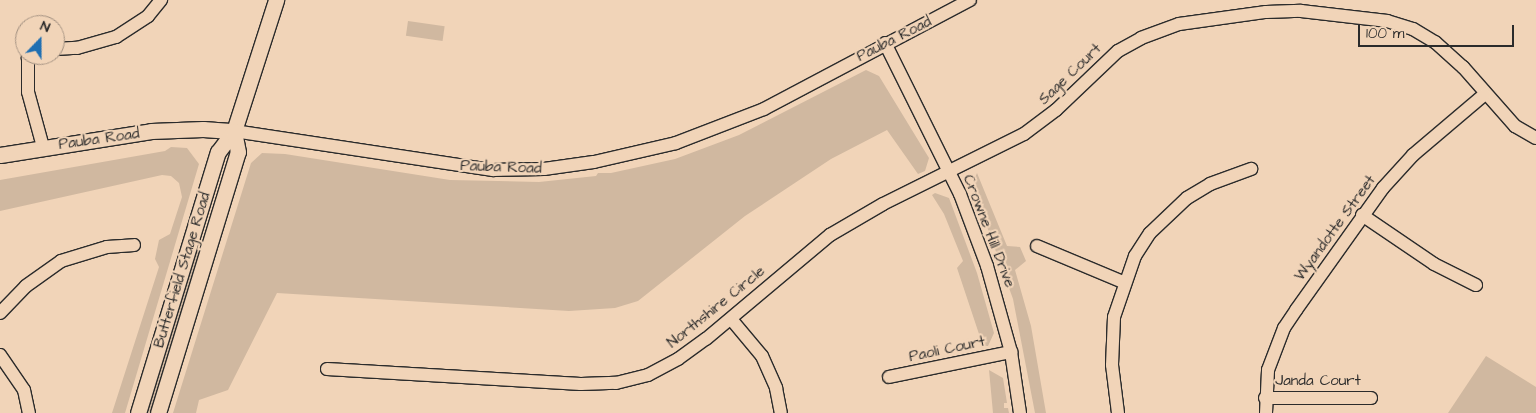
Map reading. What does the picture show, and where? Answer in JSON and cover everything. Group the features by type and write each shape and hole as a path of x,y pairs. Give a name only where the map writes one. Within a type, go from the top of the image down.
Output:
{"main road":[{"name":"Butterfield Stage Road","path":"138,413 218,152 234,131 276,0"},
{"name":"Pauba Road","path":"0,155 151,131 203,128 234,131"},
{"name":"Butterfield Stage Road","path":"158,413 238,152 234,131"}],"street":[{"path":"65,49 77,48 116,37 148,16 161,0"},
{"name":"Pauba Road","path":"234,131 454,166 493,170 571,166 647,152 764,109 969,0"},
{"name":"Sage Court","path":"949,172 1042,123 1104,62 1141,38 1179,24 1231,16 1301,11 1387,21 1413,29 1435,42 1463,67 1515,126 1536,138"},
{"name":"Crowne Hill Drive","path":"885,43 949,172 987,266 1011,352 1020,413"},
{"path":"28,65 28,92 43,147"},
{"name":"Wyandotte Street","path":"1266,413 1265,398 1268,370 1284,328 1362,215 1413,155 1485,94"},
{"path":"1118,413 1112,340 1123,282 1135,256 1168,213 1210,184 1251,169"},
{"name":"Northshire Circle","path":"327,369 581,384 616,383 648,375 678,359 731,319 830,235 862,215 949,172"},
{"path":"1362,215 1434,264 1476,285"},
{"path":"0,313 26,286 60,261 107,247 134,245"},
{"path":"1037,246 1123,282"},
{"path":"731,319 762,356 776,388 781,413"},
{"name":"Paoli Court","path":"889,377 1011,352"},
{"path":"0,355 24,390 29,413"},
{"name":"Janda Court","path":"1265,398 1371,398"}],"shaded area":[{"path":"408,21 445,26 443,41 406,36"},
{"path":"866,70 879,76 929,158 925,171 918,174 887,130 831,159 745,216 638,301 615,308 569,311 277,293 228,390 199,400 196,413 173,413 251,163 262,153 285,154 450,180 539,182 596,176 598,173 611,173 675,159 739,135"},
{"path":"171,147 187,148 199,164 125,413 112,413 159,267 155,259 159,240 170,234 182,197 179,183 171,176 162,175 0,211 0,180 165,151"},
{"path":"224,156 200,239 198,256 151,413 144,413"},
{"path":"977,173 1007,246 1020,247 1026,261 1015,270 1031,326 1046,413 1035,413 1013,299 972,185"},
{"path":"935,193 949,198 977,273 994,333 988,346 983,346 957,268 963,261 944,214 932,195"},
{"path":"1486,356 1536,387 1536,413 1448,413"},
{"path":"989,370 1003,378 1007,403 1004,403 1004,408 1008,408 1009,413 993,413"}]}
